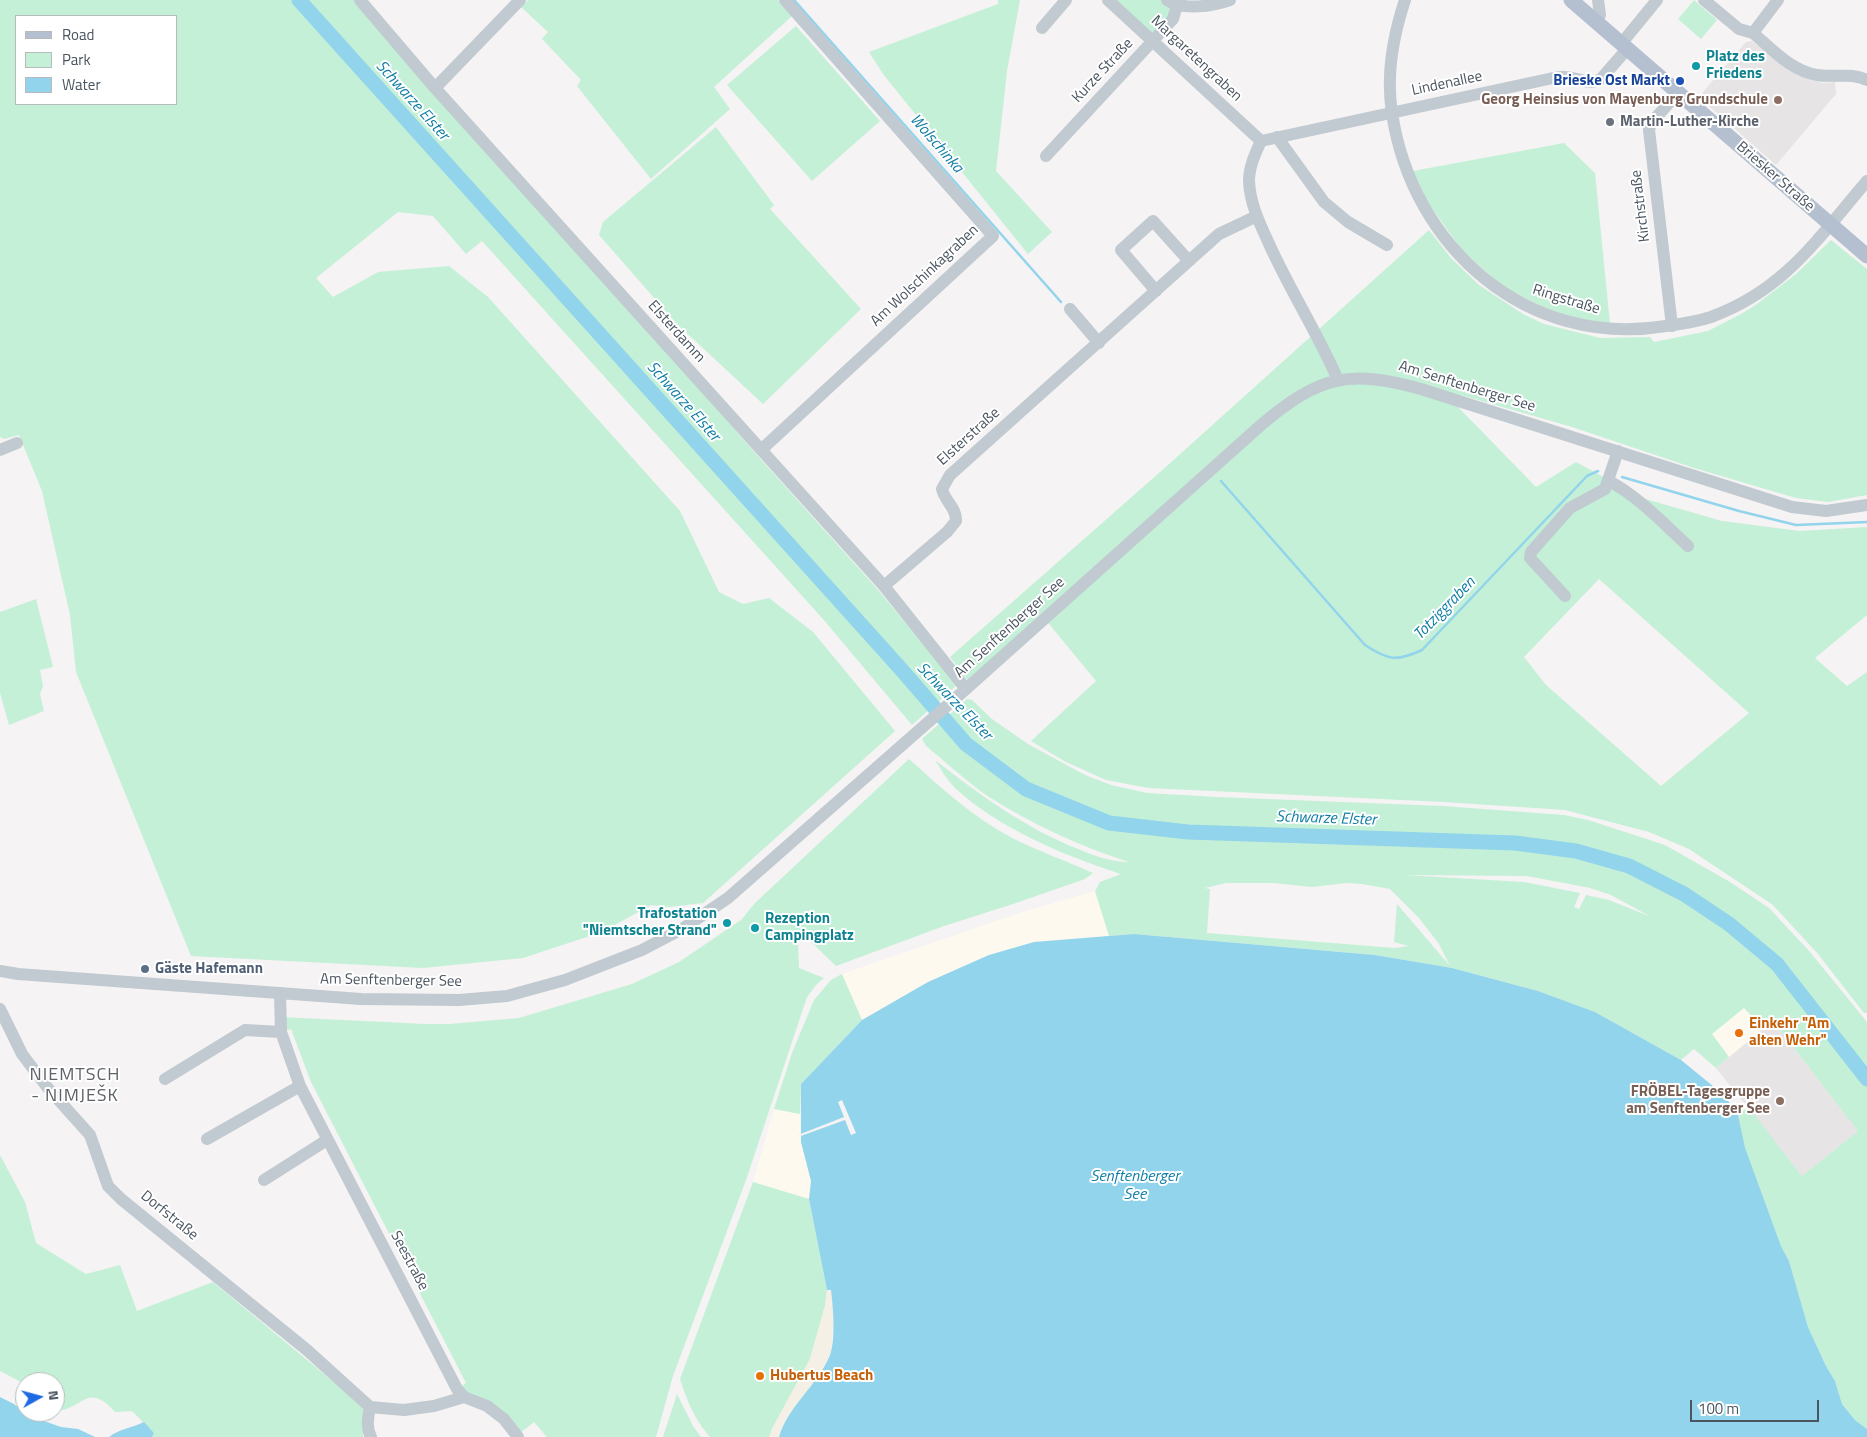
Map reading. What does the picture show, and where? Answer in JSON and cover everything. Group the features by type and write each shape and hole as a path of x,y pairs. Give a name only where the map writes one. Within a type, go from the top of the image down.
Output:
{"main road":[{"name":"Briesker Straße","path":"1571,0 1867,256"}],"street":[{"name":"Elsterdamm","path":"360,0 435,88 884,586 961,693"},
{"path":"435,88 520,0"},
{"name":"Am Wolschinkagraben","path":"760,450 993,236 785,0"},
{"path":"1042,28 1066,0"},
{"name":"Margaretengraben","path":"1108,0 1261,141"},
{"path":"1172,2 1200,6 1230,0"},
{"name":"Ringstraße","path":"1405,0 1395,34 1391,58 1392,112 1406,170 1425,211 1457,253 1479,275 1501,292 1524,305 1546,314 1598,328 1625,330 1672,326 1710,317 1743,303 1780,278 1804,256 1867,182"},
{"path":"1597,22 1600,16 1598,0"},
{"path":"1624,46 1657,0"},
{"path":"1704,0 1739,29 1753,33 1792,66 1806,73 1828,77 1860,77 1867,80"},
{"path":"1753,33 1778,0"},
{"name":"Kurze Straße","path":"1046,156 1173,19 1172,2"},
{"name":"Lindenallee","path":"1261,141 1553,78 1566,77 1596,82 1601,79 1624,46"},
{"name":"Kirchstraße","path":"1672,326 1649,130 1651,123 1678,93"},
{"path":"1277,137 1324,202 1348,222 1387,245"},
{"path":"1261,141 1252,161 1249,180 1252,201 1279,266 1327,355 1338,380"},
{"name":"Elsterstraße","path":"884,586 956,522 955,510 943,496 942,489 950,475 1219,234 1257,216"},
{"path":"1156,291 1121,250 1153,221 1188,261"},
{"path":"1070,309 1099,343"},
{"name":"Am Senftenberger See","path":"0,971 18,974 361,999 459,1000 507,996 565,980 642,950 682,929 728,898 1287,404 1309,390 1338,380 1362,378 1389,380 1792,507 1826,511 1867,505"},
{"path":"0,450 17,443"},
{"path":"1565,596 1530,558 1530,552 1570,508 1605,489 1618,451"},
{"path":"1609,481 1643,504 1688,546"},
{"name":"Seestraße","path":"280,993 281,1032 300,1086 457,1389 464,1397"},
{"name":"Dorfstraße","path":"0,1009 22,1054 46,1086 90,1135 108,1186 307,1350 370,1407"},
{"path":"165,1079 245,1030 281,1032"},
{"path":"207,1139 300,1086"},
{"path":"264,1180 327,1140"},
{"path":"371,1437 368,1419 370,1407 404,1410 434,1406 464,1397 487,1406 504,1419 518,1437"}],"shaded area":[{"path":"1752,41 1788,70 1799,76 1822,83 1835,82 1836,94 1776,165 1701,99 1703,92 1746,42"},
{"path":"1095,891 1109,936 1034,942 989,955 928,982 862,1020 842,974 1016,914"},
{"path":"1744,1008 1763,1028 1729,1057 1712,1034"},
{"path":"1773,1021 1858,1131 1802,1176 1716,1068"},
{"path":"774,1109 800,1114 801,1142 811,1181 809,1199 753,1182"}],"green space":[{"path":"0,0 360,0 756,454 879,591 957,685 912,725 823,619 482,241 466,254 433,216 398,212 316,278 333,297 378,272 449,266 488,297 680,511 719,592 743,604 769,598 813,632 895,731 703,903 669,907 651,905 602,932 523,958 423,968 191,956 76,672 70,615 42,491 19,435 4,439 0,437"},
{"path":"528,0 778,0 792,16 714,87 730,109 651,179 577,86 581,80 542,39 548,32 521,7"},
{"path":"998,0 1020,0 1007,71 996,171 1052,232 1028,254 883,74 869,52 998,4"},
{"path":"1115,0 1162,0 1170,8 1168,17 1154,33 1151,33"},
{"path":"1694,0 1717,20 1701,39 1678,19"},
{"path":"796,26 880,121 812,181 727,85"},
{"path":"716,127 774,205 770,209 861,309 763,404 677,324 599,235 603,222"},
{"path":"1564,143 1595,173 1610,324 1571,317 1543,307 1503,287 1462,250 1428,203 1413,171"},
{"path":"1429,230 1451,258 1479,285 1523,314 1544,324 1600,338 1650,337 1654,342 1708,331 1741,314 1796,274 1831,240 1867,269 1867,495 1828,502 1796,498 1694,468 1572,427 1461,395 1459,408 1536,487 1576,462 1642,498 1722,521 1800,531 1867,527 1867,615 1815,658 1847,686 1867,672 1867,1013 1864,1013 1818,954 1773,905 1689,849 1649,832 1565,810 1444,802 1149,788 1106,780 1064,761 1031,741 1096,681 1041,614 968,681 950,657 1168,465","holes":["1599,579 1749,713 1661,786 1546,685 1524,657"]},
{"path":"36,599 53,667 40,670 43,686 40,694 44,711 9,725 0,693 0,612"},
{"path":"967,699 972,700 992,719 1028,744 1085,775 1111,785 1147,793 1443,806 1564,815 1588,820 1665,845 1730,882 1769,908 1810,952 1867,1022 1867,1429 1855,1420 1842,1404 1835,1381 1808,1327 1789,1261 1781,1246 1744,1148 1738,1115 1748,1107 1802,1176 1858,1131 1773,1021 1763,1028 1744,1008 1712,1034 1729,1057 1716,1068 1694,1049 1681,1060 1595,1012 1538,991 1452,968 1375,955 1134,934 1109,936 1095,891 1100,882 1121,874 1077,859 1033,839 991,816 955,788 935,760 1004,810 1058,841 1110,860 1129,862 1092,849 1040,826 989,797 926,746 922,739","holes":["1404,875 1527,876 1590,888 1611,895 1651,917 1609,900 1586,895 1579,909 1574,907 1580,893 1524,882","1226,883 1273,883 1312,887 1346,883 1390,889 1419,918 1439,944 1450,966 1397,904 1394,942 1409,946 1395,948 1207,933 1210,889 1205,888"]},
{"path":"909,759 958,801 998,830 1022,843 1093,873 1085,879 944,926 836,966 805,936 798,942 799,968 824,978 807,997 746,1180 673,1376 656,1437 547,1437 534,1422 520,1433 457,1389 466,1383 311,1082 291,1029 281,1032 280,1017 426,1024 519,1018 632,984 679,962 741,920 755,903"},
{"path":"842,974 862,1020 801,1084 800,1114 774,1109 792,1053 814,1000 831,980"},
{"path":"0,1155 25,1202 36,1243 86,1274 120,1265 137,1311 213,1282 365,1408 363,1437 152,1437 154,1433 132,1411 115,1412 98,1398 85,1400 65,1410 65,1372 15,1372 15,1379 0,1371"},
{"path":"753,1182 809,1199 827,1290 825,1306 810,1359 769,1437 710,1437 692,1410 680,1379"},
{"path":"677,1394 693,1426 701,1437 663,1437"}],"sand":[{"path":"831,1289 834,1315 831,1354 813,1383 783,1423 779,1437 769,1437 810,1359 825,1306 827,1290"}],"water":[{"name":"Senftenberger See","path":"1134,934 1375,955 1452,968 1538,991 1595,1012 1681,1060 1724,1095 1738,1115 1745,1148 1781,1246 1789,1261 1808,1327 1835,1381 1842,1404 1855,1420 1867,1429 1867,1437 779,1437 789,1415 825,1366 833,1341 831,1290 827,1290 809,1199 811,1181 801,1142 801,1084 862,1020 928,982 989,955 1034,942"},
{"path":"0,1397 15,1405 15,1422 47,1422 61,1427 78,1429 95,1437 0,1437"},
{"path":"144,1422 154,1433 152,1437 109,1437 117,1432"}],"pier":[{"path":"842,1100 856,1133 851,1135 845,1120 798,1137 798,1135 844,1117 838,1102"}],"waterway":[{"name":"Schwarze Elster","path":"299,0 900,668 966,744 1026,789 1109,823 1188,832 1515,843 1576,851 1629,866 1684,894 1729,924 1777,964 1867,1079"},
{"name":"Wolschinka","path":"794,0 1061,302"},
{"name":"Totziggraben","path":"1221,481 1365,645 1380,654 1399,658 1422,650 1587,476 1598,471"},
{"name":"Totziggraben","path":"1622,477 1739,511 1796,525 1867,522"}],"place":[{"name":"Platz des Friedens","path":"1696,66"},
{"name":"Brieske Ost Markt","path":"1680,81"},
{"name":"Georg Heinsius von Mayenburg Grundschule","path":"1778,100"},
{"name":"Martin-Luther-Kirche","path":"1610,122"},
{"name":"Trafostation \"Niemtscher Strand\"","path":"727,923"},
{"name":"Rezeption Campingplatz","path":"755,928"},
{"name":"Gäste Hafemann","path":"145,969"},
{"name":"Einkehr \"Am alten Wehr\"","path":"1739,1033"},
{"name":"FRÖBEL-Tagesgruppe am Senftenberger See","path":"1780,1101"},
{"name":"Hubertus Beach","path":"760,1376"}],"district":[{"name":"NIEMTSCH - NIMJEŠK","path":"75,1086"}]}
